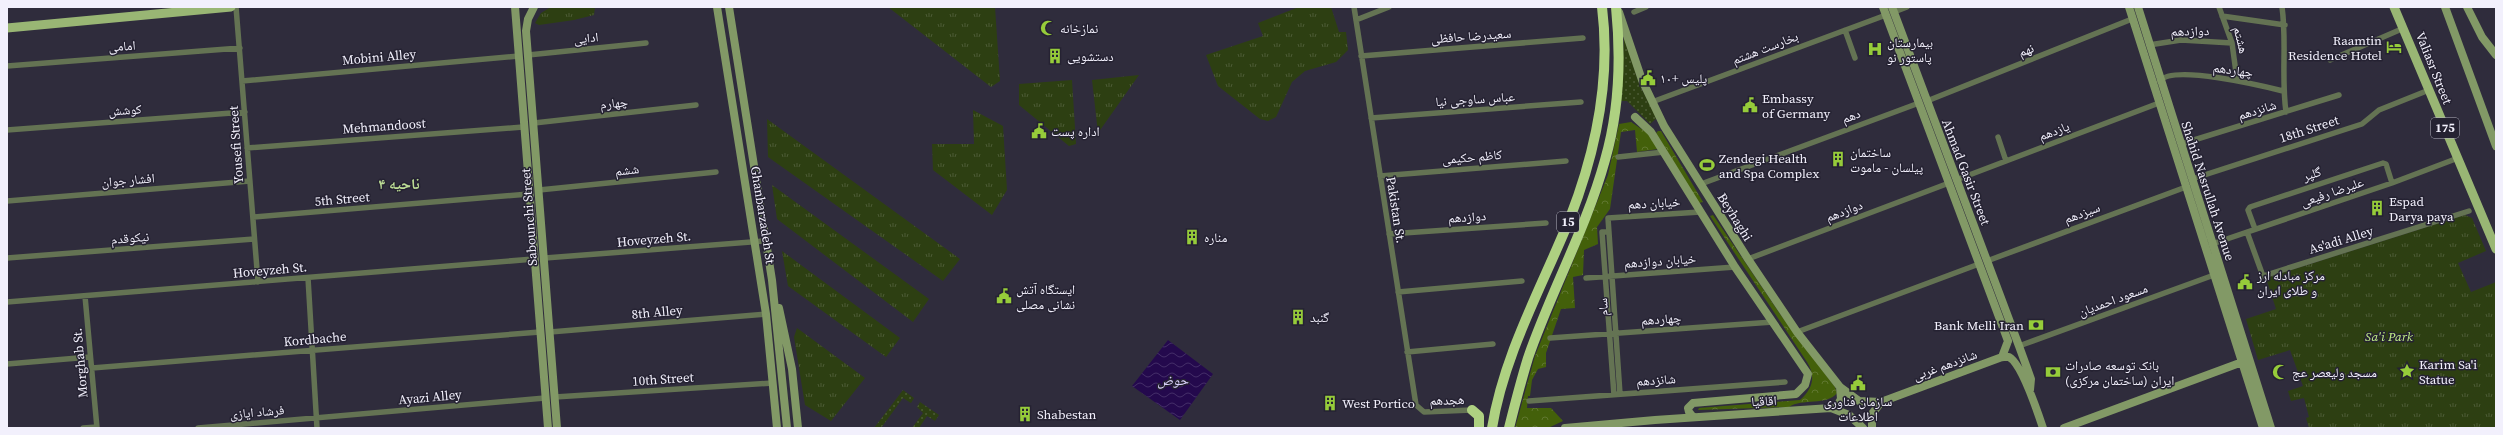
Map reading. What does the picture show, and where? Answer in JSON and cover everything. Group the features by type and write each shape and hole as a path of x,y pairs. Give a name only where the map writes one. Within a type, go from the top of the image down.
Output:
{"highway":[{"name":"15","path":"1492,428 1514,349 1570,217 1594,143 1600,112 1604,77 1605,35 1602,7"},
{"name":"15","path":"1509,428 1529,357 1590,207 1606,159 1613,121 1617,76 1619,33 1617,7"},
{"path":"1472,410 1479,416 1479,428"}],"main road":[{"path":"7,28 231,7"},
{"name":"Sabounchi Street","path":"515,7 523,127 548,428"},
{"name":"Sabounchi Street","path":"534,7 527,22 528,55 557,428"},
{"name":"Ghanbarzadeh St","path":"716,7 766,314 776,428"},
{"name":"Ghanbarzadeh St","path":"729,7 772,280 787,428"},
{"name":"Beyhaghi","path":"1617,7 1642,80 1664,126 1748,259 1797,332 1840,387 1855,399 1862,402 1881,402"},
{"path":"2129,7 2186,187 2218,274"},
{"name":"Shahid Nasrullah Avenue","path":"2138,7 2212,244 2218,274 2246,361 2271,428"},
{"name":"Valiasr Street","path":"2394,7 2496,249"},
{"path":"2445,7 2496,146"},
{"path":"2467,7 2482,37 2496,56"},
{"name":"Ahmad Gasir Street","path":"1889,10 1983,262 2019,346 2031,379 2030,390"},
{"path":"519,56 528,55"},
{"name":"Beyhaghi","path":"1636,117 1651,132 1735,267 1808,374 1805,385"},
{"path":"1651,132 1657,124 1664,126"},
{"path":"1700,212 1713,204"},
{"path":"534,259 544,258"},
{"path":"1983,262 2008,341 2002,357 2009,357 2014,360 2030,390 2044,428"},
{"path":"772,280 792,369 798,428"},
{"path":"2008,341 2019,346"},
{"name":"شانزدهم غربی","path":"1881,402 2002,357"},
{"path":"2064,428 2246,361"},
{"name":"Shahid Nasrullah Avenue","path":"2246,361 2262,428"},
{"name":"اقاقیا","path":"1694,417 1689,412 1688,408 1693,403 1791,396 1800,392 1805,385"},
{"path":"1840,387 1841,399 1835,409 1849,414 1863,428"},
{"path":"1872,428 1872,414 1881,402"},
{"name":"اقاقیا","path":"1565,428 1694,417 1835,409"}],"street":[{"name":"Yousefi Street","path":"236,7 258,282"},
{"name":"Pakistan St.","path":"1354,7 1416,405 1424,412"},
{"path":"1356,20 1389,7"},
{"path":"1634,12 1646,7"},
{"name":"بخارست هشتم","path":"1652,102 1845,30 1889,10 1907,7"},
{"name":"هشتم","path":"2219,7 2232,43 2238,80"},
{"path":"2282,7 2285,25 2283,91 2286,112"},
{"path":"2222,16 2285,25"},
{"name":"نهم","path":"1923,102 2132,19"},
{"path":"2330,60 2404,28"},
{"path":"1845,30 1855,58"},
{"name":"سعیدرضا حافظی","path":"1361,56 1583,38"},
{"name":"دوازدهم","path":"2149,45 2181,40 2232,43"},
{"name":"ادایی","path":"528,55 646,43"},
{"name":"امامی","path":"7,66 240,48"},
{"name":"Mobini Alley","path":"242,81 519,56"},
{"name":"چهاردهم","path":"2160,81 2164,77 2178,76 2238,80 2283,91"},
{"name":"18th Street","path":"2192,179 2362,124 2380,110 2429,90"},
{"name":"شانزدهم","path":"2181,144 2339,95"},
{"name":"عباس ساوجی نیا","path":"1371,118 1580,102"},
{"name":"دهم","path":"1700,184 1923,102"},
{"name":"یازدهم","path":"1952,181 2159,103"},
{"name":"چهارم","path":"534,123 696,105"},
{"name":"کوشش","path":"7,130 245,112"},
{"name":"Mehmandoost","path":"247,148 523,127"},
{"path":"1998,137 2006,161"},
{"path":"1618,157 1664,152"},
{"name":"علیرضا رفیعی","path":"2212,244 2392,183 2458,158"},
{"name":"کاظم حکیمی","path":"1380,176 1566,161"},
{"name":"گلپر","path":"2255,230 2248,210 2250,207 2383,163 2386,164 2392,183"},
{"name":"ششم","path":"539,190 716,172"},
{"name":"افشار جوان","path":"7,201 250,181"},
{"name":"دوازدهم","path":"1748,259 1952,181"},
{"name":"سیزدهم","path":"1983,262 2186,187"},
{"name":"5th Street","path":"253,217 529,194"},
{"name":"As'adi Alley","path":"2247,232 2263,276 2469,211"},
{"name":"خیابان دهم","path":"1608,218 1700,212"},
{"name":"سام","path":"1608,218 1616,333 1617,395"},
{"name":"دوازدهم","path":"1389,234 1546,223"},
{"path":"1609,232 1602,232 1609,334 1617,395"},
{"name":"نیکوقدم","path":"7,258 254,239"},
{"name":"Hoveyzeh St.","path":"544,258 765,241"},
{"name":"Hoveyzeh St.","path":"7,302 534,259"},
{"path":"1797,332 1983,262"},
{"name":"خیابان دوازدهم","path":"1586,278 1735,267"},
{"name":"مسعود احمدیان","path":"2019,346 2218,274"},
{"path":"308,278 317,428"},
{"path":"1398,292 1522,280"},
{"name":"Morghab St.","path":"85,296 97,428"},
{"name":"8th Alley","path":"550,332 766,314"},
{"name":"چهاردهم","path":"1550,338 1773,322"},
{"name":"Kordbache","path":"92,368 540,332"},
{"path":"1407,352 1493,344"},
{"path":"7,364 90,357"},
{"name":"شانزدهم","path":"1529,401 1785,382"},
{"name":"10th Street","path":"555,397 773,383"},
{"name":"Ayazi Alley","path":"317,418 545,398"},
{"name":"هجدهم","path":"1424,412 1472,410"},
{"name":"فرشاد ایازی","path":"198,428 317,418"},
{"path":"83,428 97,428"}],"green space":[{"path":"551,7 595,7 594,15 574,20 539,25 535,23 541,13"},
{"path":"888,7 995,7 1000,81 991,87"},
{"path":"1299,7 1331,7 1339,32 1346,32 1348,50 1336,62 1305,71 1292,82 1276,117 1268,121 1260,119 1218,86 1206,55 1263,36 1258,23"},
{"path":"1624,35 1639,84 1657,118 1650,124 1627,101 1621,101"},
{"path":"1139,75 1098,133 1092,80"},
{"path":"1072,80 1076,144 1069,146 1019,105 1019,84"},
{"path":"973,110 1003,126 1007,190 992,215 933,170 932,144 974,144"},
{"path":"767,119 960,259 943,281 768,157"},
{"path":"1631,122 1649,134 1658,149 1637,152 1635,130 1621,132 1610,209 1597,227 1598,244 1584,250 1583,275 1573,277 1575,308 1561,309 1546,353 1546,367 1538,369 1532,380 1530,396 1528,396 1527,408 1551,408 1563,421 1548,428 1515,428 1535,356 1608,175 1619,124"},
{"path":"1661,131 1703,202 1699,203 1656,133"},
{"path":"772,185 929,299 913,322 777,219"},
{"path":"1713,215 1780,314 1835,387 1837,393 1833,397 1821,401 1794,404 1789,407 1698,410 1699,408 1800,400 1808,391 1812,382 1812,372 1810,367 1710,216"},
{"name":"Sa'i Park","path":"2465,215 2472,218 2486,251 2458,263 2471,292 2496,282 2496,428 2309,428 2306,418 2309,417 2304,398 2291,401 2288,391 2303,386 2290,350 2258,360 2246,319 2276,309 2266,278"},
{"path":"782,251 900,338 886,357 788,286"},
{"path":"797,328 865,378 831,421 805,405 794,337"},
{"path":"903,390 914,398 911,403 903,398 881,428 874,428"},
{"path":"920,402 939,415 935,421 927,416 919,428 912,428 923,413 917,407"}],"water":[{"name":"حوض","path":"1168,340 1213,374 1180,420 1132,386"}],"place":[{"name":"نمازخانه","path":"1048,28"},
{"name":"Raamtin Residence Hotel","path":"2394,47"},
{"name":"بیمارستان پاستور نو","path":"1875,49"},
{"name":"دستشویی","path":"1055,56"},
{"name":"پلیس +۱٠","path":"1648,78"},
{"name":"Embassy of Germany","path":"1750,105"},
{"name":"اداره پست","path":"1039,131"},
{"name":"ساختمان پیلسان - ماموت","path":"1838,159"},
{"name":"Zendegi Health and Spa Complex","path":"1707,165"},
{"name":"Espad Darya paya","path":"2377,208"},
{"name":"مناره","path":"1192,237"},
{"name":"مركز مبادله ارز و طلای ايران","path":"2245,282"},
{"name":"ایستگاه آتش نشانی مصلی","path":"1004,296"},
{"name":"گنبد","path":"1298,317"},
{"name":"Bank Melli Iran","path":"2036,325"},
{"name":"Karim Sa'i Statue","path":"2407,371"},
{"name":"بانک توسعه صادرات ایران (ساختمان مرکزی)","path":"2053,372"},
{"name":"مسجد ولیعصر عج","path":"2280,372"},
{"name":"سازمان فناوری اطلاعات","path":"1858,383"},
{"name":"West Portico","path":"1330,403"},
{"name":"Shabestan","path":"1025,414"}],"district":[{"name":"ناحیه ۴","path":"399,183"}]}
